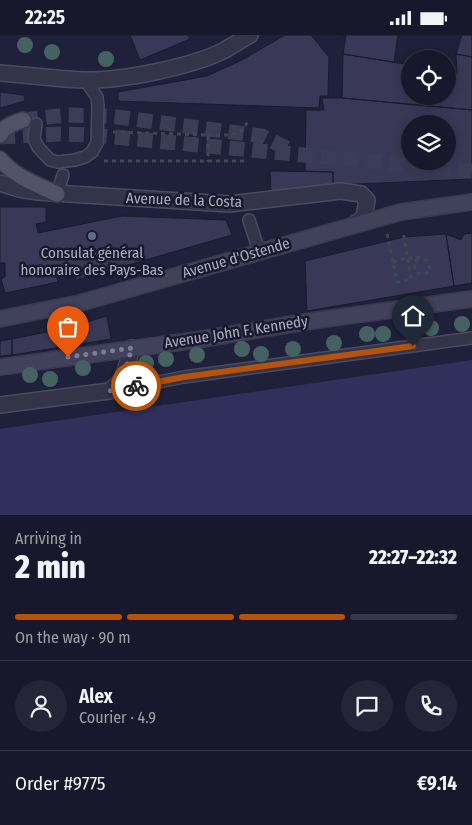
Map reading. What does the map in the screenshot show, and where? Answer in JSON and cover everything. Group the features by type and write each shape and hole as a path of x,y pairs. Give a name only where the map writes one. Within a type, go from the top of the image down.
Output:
{"main road":[{"path":"0,135 11,124 29,122"},
{"path":"0,159 8,169 18,176 57,194"},
{"name":"Avenue d'Ostende","path":"0,319 80,303 401,212 472,202"},
{"name":"Avenue John F. Kennedy","path":"0,367 472,299"}],"street":[{"path":"0,73 85,80 130,76 159,71 191,62 222,51 250,35"},
{"name":"Avenue de la Costa","path":"0,183 19,189 57,194 229,204 341,191 361,194 368,200 364,217 355,224"},
{"path":"0,405 109,391 122,381 132,348"}],"lane":[{"path":"29,122 38,147 50,160 58,162 75,160 85,157 92,152 97,143 98,106 97,97 85,80"},
{"path":"57,194 63,175"},
{"path":"249,220 259,251"},
{"path":"109,391 184,377 472,338"}],"path":[{"path":"112,132 232,135 247,125 248,119"},
{"path":"208,135 208,162"},
{"path":"101,161 248,161"},
{"path":"387,234 397,281 411,279 403,231"},
{"path":"393,262 421,257 426,259 429,264 430,271 427,273 418,273 415,269 414,262 421,257"}],"shaded area":[{"path":"472,360 472,515 0,515 0,429"}],"building":[{"path":"130,35 188,35 190,39 140,60"},
{"path":"285,35 311,35 329,57 328,96 320,96 319,108 118,101 118,92 207,76 242,60"},
{"path":"338,35 398,35 394,62 343,54 346,36"},
{"path":"462,35 472,35 472,57 456,54"},
{"path":"343,54 401,64 401,103 342,98"},
{"path":"456,54 472,57 472,110 418,105 456,105"},
{"path":"0,92 24,95 25,101 0,108"},
{"path":"322,98 342,98 401,103 401,105 472,110 472,179 333,185 333,172 305,171 306,110 324,110"},
{"path":"270,171 333,172 333,185 271,191"},
{"path":"0,207 46,207 46,222 36,224 38,233 122,216 226,220 232,235 76,280 73,274 57,277 58,282 5,293 1,279 5,277 5,263 0,263"},
{"path":"472,233 472,283 454,286 446,234 461,240 464,234"},
{"path":"446,234 454,286 307,311 305,261 404,237"},
{"path":"107,316 111,339 12,355 12,339 67,328"},
{"path":"12,339 12,355 0,356 0,341"}],"tunnel":[{"path":"23,120 66,115 110,116 262,136 290,150"},
{"path":"0,137 59,134 93,135 472,171"}],"way so far":[{"path":"68,357 132,348 122,381 109,391 136,386"}],"place":[{"name":"Consulat général honoraire des Pays-Bas","path":"92,236"}],"route":[{"path":"136,386 184,377 413,346"}]}
